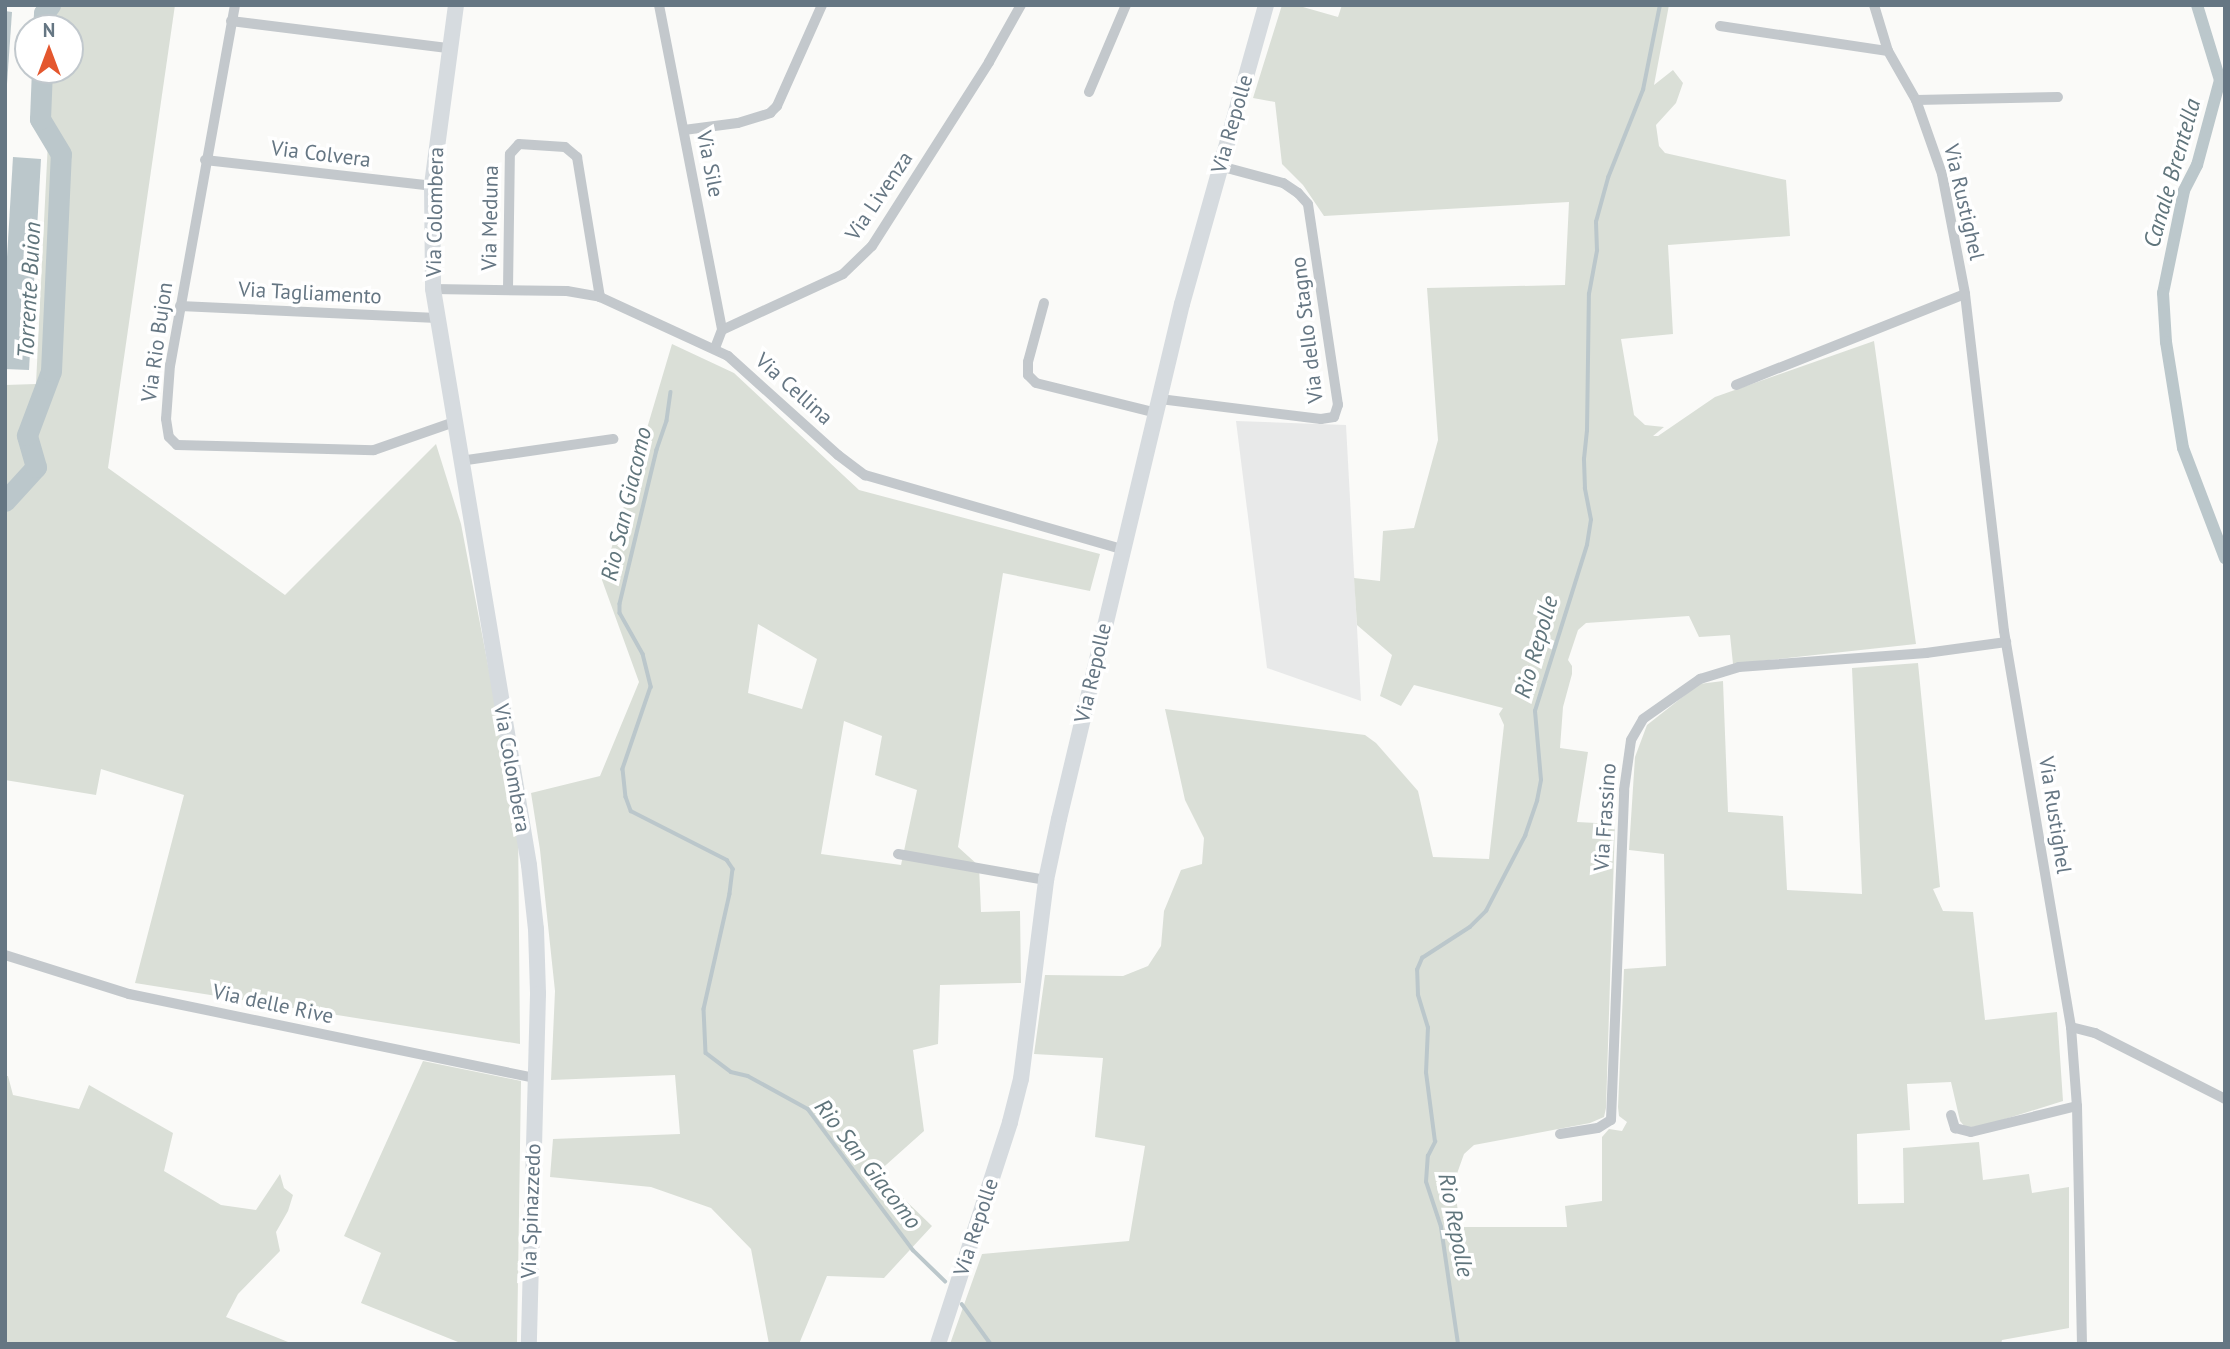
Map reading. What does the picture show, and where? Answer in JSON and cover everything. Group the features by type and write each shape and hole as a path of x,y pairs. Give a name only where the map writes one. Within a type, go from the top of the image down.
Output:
{"street":[{"name":"Via Rio Bujon","path":"235,5 180,306 166,419 169,437 177,445 374,450 454,422"},
{"name":"Via Colombera","path":"456,5 432,186 433,289 535,916 538,994 536,1078"},
{"name":"Via Sile","path":"659,5 722,330"},
{"name":"Via Livenza","path":"722,330 844,274 872,246 989,62 1021,5"},
{"path":"1089,92 1126,5"},
{"name":"Via Repolle","path":"938,1344 1021,1079 1046,880 1182,304 1266,5"},
{"name":"Via Rustighel","path":"1874,5 1888,51 1916,100 1942,174 1965,294 2006,642 2071,1027 2077,1106 2082,1344"},
{"path":"684,131 738,123 770,113 777,106 818,7"},
{"path":"231,22 449,48"},
{"path":"1720,26 1888,51"},
{"path":"1916,100 2058,97"},
{"name":"Via Meduna","path":"508,289 510,154 519,144 565,147 576,157 600,297"},
{"name":"Via Colvera","path":"205,160 432,186"},
{"name":"Via dello Stagno","path":"1158,406 1321,419 1334,417 1338,405 1308,204 1298,192 1283,183 1220,166"},
{"name":"Via Cellina","path":"433,289 567,291 600,297 715,348 865,475 1124,550"},
{"name":"Via Rustighel","path":"1736,385 1965,294"},
{"path":"1044,303 1028,362 1028,375 1036,383 1158,406"},
{"name":"Via Tagliamento","path":"180,306 438,318"},
{"path":"715,348 722,330"},
{"path":"460,461 613,439"},
{"name":"Via Frassino","path":"1560,1134 1598,1128 1612,1120 1624,790 1631,740 1643,719 1700,679 1739,667 1926,653 2006,642"},
{"path":"898,854 1046,880"},
{"name":"Via delle Rive","path":"5,955 129,994 536,1078"},
{"path":"2071,1027 2095,1033 2225,1099"},
{"name":"Via Spinazzedo","path":"529,1344 536,1078"},
{"path":"1951,1115 1955,1128 1971,1132 2077,1106"}],"shaded area":[{"path":"48,5 175,5 108,468 285,595 436,444 461,524 518,822 520,1044 135,983 184,795 101,769 96,795 5,780 5,385 36,384 48,141 34,121 34,84 84,84 84,14 43,14"},
{"path":"1282,5 1296,5 1338,17 1342,5 1669,5 1654,85 1673,70 1683,83 1676,103 1656,125 1659,146 1665,153 1786,180 1790,236 1668,245 1673,334 1621,339 1634,415 1645,425 1664,427 1653,436 1658,436 1715,397 1874,341 1916,644 1733,664 1730,635 1699,637 1689,616 1586,623 1578,630 1568,660 1572,666 1572,674 1563,707 1560,748 1588,752 1577,822 1615,824 1606,1108 1604,1117 1590,1123 1474,1145 1464,1154 1454,1182 1460,1227 1567,1227 1565,1206 1602,1201 1602,1137 1609,1129 1622,1131 1627,1122 1619,1116 1618,1107 1624,969 1666,966 1664,854 1629,850 1635,757 1647,725 1699,684 1723,681 1728,812 1783,816 1787,890 1862,894 1852,668 1918,663 1940,887 1933,889 1943,911 1973,912 1985,1020 2057,1012 2063,1101 1986,1125 1966,1128 1960,1121 1951,1082 1907,1084 1910,1130 1857,1134 1858,1204 1904,1203 1903,1148 1979,1142 1983,1180 2029,1174 2032,1193 2069,1187 2069,1328 2002,1340 2001,1344 950,1344 982,1254 1129,1241 1145,1146 1095,1137 1103,1058 1034,1054 1045,975 1123,976 1148,966 1161,946 1164,911 1181,870 1202,864 1204,838 1185,800 1165,709 1365,735 1376,743 1418,791 1433,857 1489,859 1504,725 1499,714 1503,708 1414,685 1401,706 1380,696 1392,655 1357,625 1354,578 1380,581 1383,531 1414,528 1438,440 1427,288 1565,285 1569,202 1324,216 1303,185 1282,164 1275,102 1253,98"},
{"path":"672,344 734,373 859,490 1100,554 1090,591 1003,573 958,847 979,866 981,912 1020,911 1021,983 940,985 938,1044 913,1050 924,1131 877,1173 932,1226 884,1278 827,1276 799,1344 769,1344 751,1249 711,1208 651,1187 550,1177 553,1139 680,1134 675,1075 551,1080 555,991 531,793 600,776 639,682 602,580","holes":["758,624 817,659 802,709 748,693","844,721 882,736 875,775 917,790 901,865 821,854"]},
{"path":"1236,421 1346,425 1361,701 1267,668"},
{"path":"423,1061 521,1081 517,1344 463,1344 361,1303 381,1253 344,1236"},
{"path":"5,1076 8,1076 13,1095 79,1109 89,1085 173,1133 164,1171 221,1205 256,1210 280,1174 284,1188 293,1195 288,1211 276,1232 280,1251 238,1294 226,1317 293,1344 5,1344"}],"water":[{"path":"5,11 12,12 5,113"},
{"path":"13,157 41,159 29,370 5,369 5,291"}],"waterway":[{"name":"Torrente Buion","path":"44,14 50,5"},
{"name":"Rio Repolle","path":"1458,1344 1441,1227 1426,1182 1428,1156 1435,1142 1426,1073 1428,1028 1418,995 1417,970 1422,958 1470,927 1486,911 1525,836 1537,801 1541,780 1535,711 1587,545 1591,520 1585,489 1584,459 1587,431 1589,294 1597,251 1596,222 1608,178 1643,90 1660,5"},
{"name":"Canale Brentella","path":"2197,5 2220,80 2197,165 2184,191 2163,293 2166,342 2183,448 2225,558"},
{"name":"Torrente Buion","path":"5,501 36,467 27,435 51,371 61,154 40,119 41,84"},
{"name":"Rio San Giacomo","path":"671,392 667,421 657,450 620,604 620,613 643,654 651,687 623,769 626,797 631,811 727,860 733,869 730,894 704,1009 706,1053 731,1072 748,1076 808,1109 913,1250 945,1281"},
{"name":"Rio San Giacomo","path":"962,1304 991,1344"}]}
